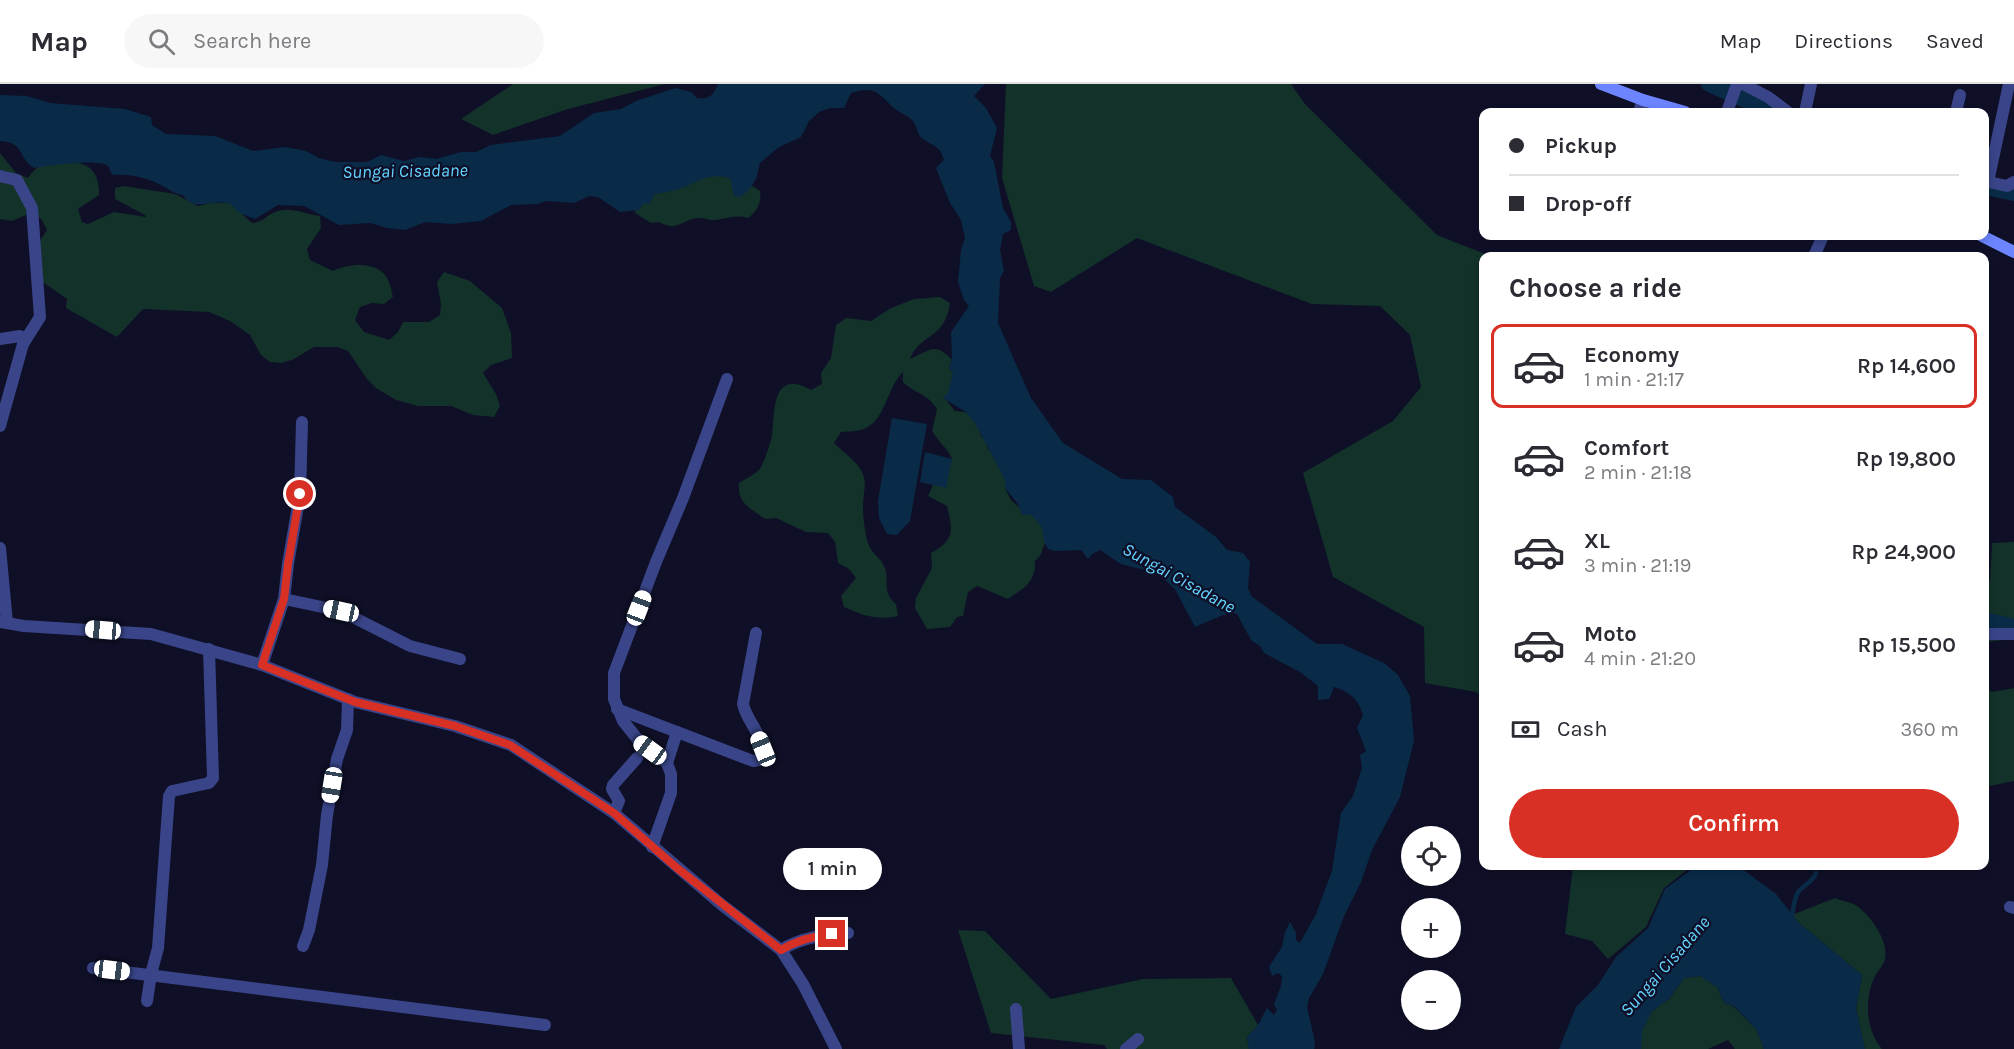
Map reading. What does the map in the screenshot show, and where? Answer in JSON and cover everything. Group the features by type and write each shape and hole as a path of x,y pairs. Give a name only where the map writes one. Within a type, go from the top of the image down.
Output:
{"main road":[{"path":"1601,84 1671,108"},
{"path":"1989,240 2014,252"}],"street":[{"path":"1806,108 1811,84"},
{"path":"1989,169 2009,84"},
{"path":"1728,108 1738,85 1768,97 1783,108"},
{"path":"1957,108 1960,95"},
{"path":"1640,108 1643,100"},
{"path":"0,176 17,180 32,208 40,317 23,344 0,426"},
{"path":"1989,183 2007,186 2014,182"},
{"path":"0,339 20,336 23,344"},
{"path":"652,847 671,793 671,774 667,763 634,737 617,710 612,689 614,674 727,379"},
{"path":"262,665 284,599 300,494 302,422"},
{"path":"0,548 4,622 151,634 262,665 348,699 455,726 510,745 614,813 652,847 781,950 803,984 836,1049"},
{"path":"284,599 341,611 410,646 460,658"},
{"path":"617,710 753,761 760,760 763,749 743,705 756,633"},
{"path":"1989,634 2014,634"},
{"path":"147,1002 158,948 169,795 172,791 209,783 213,778 209,649"},
{"path":"303,946 309,930 322,865 335,768 347,730 348,699"},
{"path":"667,763 677,732"},
{"path":"614,813 620,801 612,789 613,785 637,758"},
{"path":"781,950 792,943 816,935 848,933"},
{"path":"93,968 544,1025"},
{"path":"1016,1009 1019,1049"},
{"path":"1126,1049 1138,1039"}],"green space":[{"path":"513,84 665,84 568,109 493,135 461,119"},
{"path":"1006,84 1291,84 1305,104 1437,235 1480,252 1479,695 1476,692 1425,683 1424,627 1333,577 1303,473 1393,421 1421,387 1410,335 1380,306 1312,304 1137,238 1051,292 1034,286 1002,178"},
{"path":"0,153 16,173 28,178 38,167 49,163 76,162 89,167 97,178 99,195 78,209 82,222 88,224 114,212 146,217 115,199 115,188 124,186 175,194 198,206 210,203 236,203 243,215 252,223 284,210 320,216 321,228 307,249 310,260 333,271 366,265 384,274 393,297 384,304 372,303 360,307 355,320 364,332 389,340 398,332 403,322 429,322 440,315 441,304 437,282 444,272 470,281 502,308 511,333 512,358 491,365 483,373 496,394 500,406 494,417 473,415 451,406 418,406 396,400 376,388 348,351 337,347 314,347 292,360 281,363 270,362 261,355 250,335 230,321 209,312 143,309 117,337 66,308 67,299 41,281 33,251 47,230 42,220 33,212 12,221 0,219"},
{"path":"716,171 760,191 758,206 748,218 712,220 700,218 671,226 659,222 651,223 635,213 636,205 658,191 707,177"},
{"path":"940,297 950,303 943,324 920,344 910,359 936,349 952,360 949,368 953,373 947,401 955,411 966,412 977,424 981,436 987,442 987,448 997,455 1007,476 1005,488 1011,500 1032,515 1049,533 1040,556 1035,561 1031,579 1024,588 1008,599 977,586 968,592 963,616 957,617 950,627 927,629 915,608 916,598 932,568 931,553 948,539 951,528 947,506 928,496 933,485 944,480 952,459 932,431 937,409 929,400 903,382 903,372 893,386 882,411 871,425 861,430 841,432 834,443 854,461 863,474 865,486 863,515 867,539 871,550 884,566 888,595 896,604 898,616 884,618 870,616 844,607 841,596 856,578 849,569 838,563 835,542 828,533 806,532 776,518 765,519 742,500 739,483 757,472 763,464 771,438 775,405 782,389 788,385 798,385 811,390 822,384 821,373 831,358 836,325 846,318 871,321 891,308 914,299"},
{"path":"2014,542 2014,639 1989,642 1989,582 1992,543"},
{"path":"2014,688 2014,781 1989,786 1989,690 1992,692"},
{"path":"1573,870 1687,870 1664,888 1646,927 1608,959 1592,941 1565,934"},
{"path":"1835,898 1855,905 1863,911 1879,931 1885,947 1884,962 1874,978 1868,1006 1870,1024 1882,1049 1865,1049 1856,1008 1862,975 1792,915"},
{"path":"958,930 985,931 1051,999 1143,979 1231,978 1258,1025 1247,1037 1249,1049 1107,1049 1104,1045 991,1033"},
{"path":"1701,976 1718,988 1724,1003 1733,1006 1756,1029 1764,1049 1735,1049 1728,1040 1708,1049 1641,1049 1641,1031 1652,1011 1669,999 1684,978"}],"water":[{"name":"Sungai Cisadane","path":"718,84 985,84 974,96 986,108 997,128 990,156 994,162 1003,208 1011,222 1011,230 1003,234 1000,250 1004,271 1000,278 998,323 1031,398 1063,443 1122,479 1151,480 1173,497 1175,507 1216,537 1227,550 1243,553 1250,562 1248,588 1251,596 1317,644 1342,644 1384,663 1398,675 1410,696 1414,741 1400,797 1372,850 1323,974 1309,998 1307,1007 1315,1042 1314,1049 1249,1049 1247,1037 1258,1025 1267,1008 1274,1015 1277,1010 1274,1004 1282,976 1278,973 1272,976 1269,967 1282,947 1290,922 1296,933 1296,940 1300,943 1316,914 1332,871 1341,813 1353,796 1362,768 1360,755 1366,751 1357,728 1363,715 1359,705 1353,697 1334,687 1329,699 1318,700 1318,686 1300,672 1264,653 1260,646 1251,640 1237,614 1230,612 1195,627 1175,589 1157,573 1121,564 1100,550 1088,559 1081,550 1048,549 1042,528 1032,515 1022,515 1018,504 1005,488 1005,480 975,423 966,412 943,398 948,393 953,373 949,368 952,360 951,332 969,306 964,300 958,282 961,250 965,238 961,220 950,203 936,168 944,160 940,151 920,136 912,120 877,93 867,90 851,93 844,108 830,108 819,112 809,121 801,137 779,147 760,163 756,179 749,190 740,197 734,196 730,178 711,177 677,190 655,194 649,204 644,203 639,210 620,212 598,197 589,196 574,203 546,201 538,204 511,205 481,221 451,224 425,222 405,230 370,223 339,225 304,206 278,205 255,219 242,214 229,204 191,203 183,195 149,180 112,175 108,166 102,164 72,163 34,168 18,148 8,142 0,141 0,95 27,96 50,103 125,109 151,117 152,125 166,134 215,136 253,151 285,147 306,151 319,158 335,162 367,162 381,155 404,161 420,157 436,159 461,152 476,152 491,145 560,136 594,113 621,109 636,101 675,88 691,92 697,98 705,98 713,94"},
{"path":"892,418 927,424 910,521 897,535 887,534 879,518 878,501"},
{"path":"925,452 952,459 946,488 920,482"},
{"name":"Sungai Cisadane","path":"1691,870 1741,870 1776,894 1799,923 1862,975 1856,1008 1865,1049 1764,1049 1756,1029 1734,1006 1724,1003 1718,988 1700,976 1684,978 1669,999 1652,1011 1642,1031 1641,1049 1559,1049 1576,1007 1598,985 1616,957 1648,928 1665,889"}],"waterway":[{"path":"1709,84 1763,108"},
{"path":"1989,188 2014,193"},
{"path":"1989,621 2014,627"},
{"path":"1792,915 1797,893 1813,879 1816,873"}],"route":[{"path":"300,494 284,599 262,665 355,702 455,726 510,745 614,813 677,868 781,950 792,943 816,935 832,934"}]}
